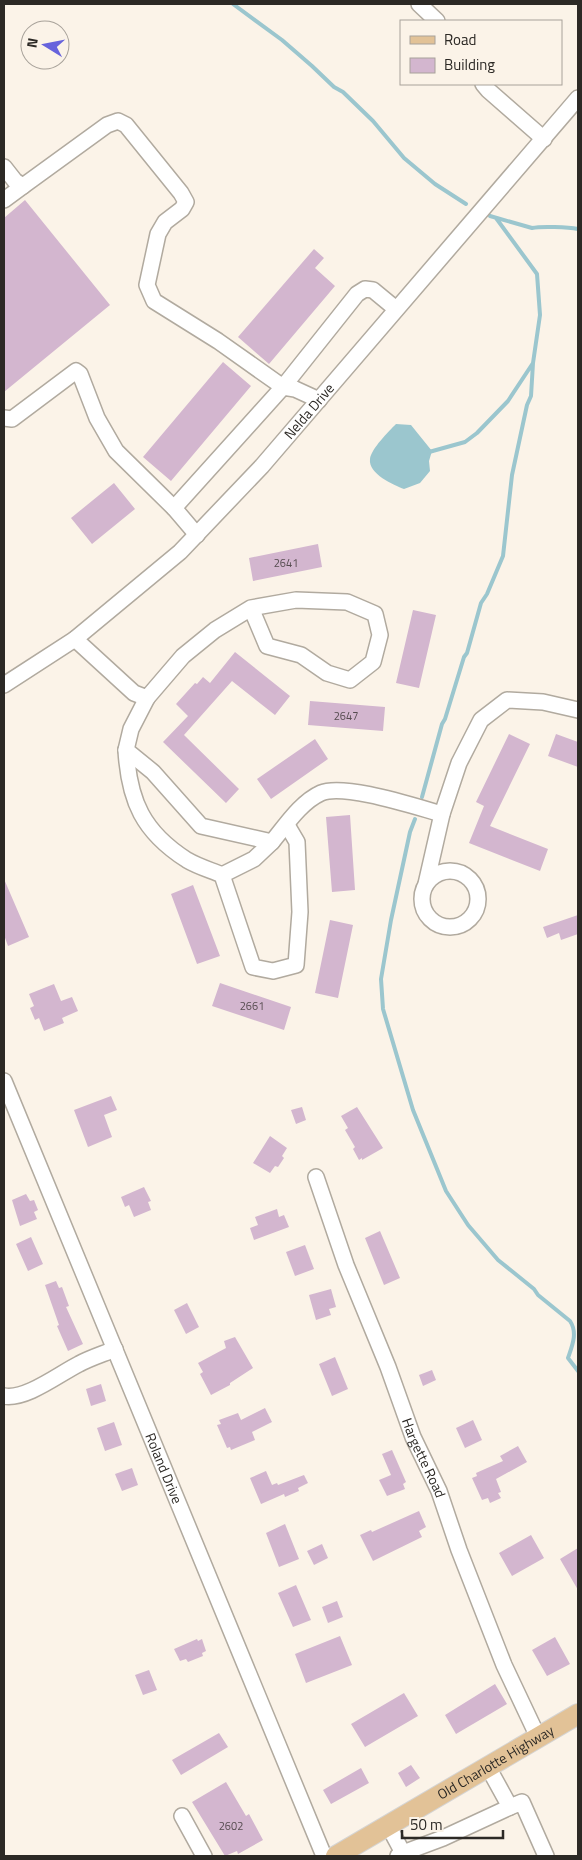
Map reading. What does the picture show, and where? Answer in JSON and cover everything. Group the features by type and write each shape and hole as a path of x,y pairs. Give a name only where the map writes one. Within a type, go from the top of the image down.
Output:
{"main road":[{"name":"Old Charlotte Highway","path":"336,1856 578,1714"}],"street":[{"path":"419,4 436,20"},
{"path":"485,85 544,139"},
{"name":"Nelda Drive","path":"4,685 75,639 150,579 197,535 262,466 578,98"},
{"path":"4,200 107,124 118,121 126,126 181,193 186,202 182,209 165,222 158,234 147,285 154,301 218,341 282,388 296,389 319,400"},
{"path":"4,167 15,182 23,186"},
{"path":"174,508 282,388 357,294 365,289 373,290 396,309"},
{"path":"4,418 12,419 76,371 80,374 97,418 116,451 174,508 197,535"},
{"path":"251,608 267,646 302,655 327,673 350,680 373,662 380,635 375,614 347,602 296,600 251,608 215,630 183,656 146,698 131,729 126,750 127,769 132,792 140,814 160,840 188,860 222,876 253,967 273,972 296,965 300,912 297,842 287,824"},
{"path":"75,639 134,693 146,698"},
{"path":"426,884 442,814 459,763 481,720 507,700 543,702 578,710"},
{"path":"126,750 153,772 201,826 272,842"},
{"path":"222,876 254,859 272,842 305,804 322,792 346,790 442,814"},
{"name":"Roland Drive","path":"4,1081 324,1856"},
{"name":"Hargette Road","path":"316,1177 346,1265 388,1367 413,1437 439,1491 459,1550 504,1665 538,1738"},
{"path":"4,1396 10,1397 32,1390 80,1364 115,1349"},
{"path":"488,1767 510,1807"},
{"path":"388,1825 400,1855 443,1838 522,1802 546,1856"},
{"path":"182,1816 204,1856"}],"water":[{"path":"396,424 411,425 432,451 429,461 430,471 420,483 404,489 382,478 370,464 371,455 374,450"}],"building":[{"path":"25,200 110,305 4,392 4,218"},
{"path":"314,249 324,258 315,268 335,286 269,364 238,337"},
{"path":"223,362 251,386 171,481 143,457"},
{"path":"114,483 135,509 92,544 71,518"},
{"path":"318,544 322,567 253,581 249,558"},
{"path":"413,610 436,615 419,688 396,683"},
{"path":"235,652 290,696 275,715 232,681 184,735 239,789 226,803 163,742 188,716 176,704 203,677 210,683"},
{"path":"310,701 385,707 383,731 308,725"},
{"path":"509,734 530,744 490,826 548,849 540,871 469,843 484,806 476,802"},
{"path":"556,734 578,742 578,767 548,756"},
{"path":"315,739 328,759 271,799 257,779"},
{"path":"350,815 355,890 332,892 326,817"},
{"path":"4,879 29,937 8,946 4,935"},
{"path":"193,885 220,956 197,964 171,894"},
{"path":"578,915 578,934 561,940 559,933 547,938 543,927"},
{"path":"330,920 353,925 338,998 315,993"},
{"path":"220,983 291,1007 284,1030 212,1006"},
{"path":"54,984 61,1001 72,997 78,1011 62,1018 64,1023 44,1031 39,1018 35,1020 30,1008 34,1006 29,994"},
{"path":"111,1096 117,1110 104,1115 112,1137 88,1147 74,1110"},
{"path":"302,1107 306,1120 296,1124 291,1110"},
{"path":"357,1107 383,1148 362,1160 362,1158 359,1160 353,1149 355,1147 345,1130 348,1128 341,1116"},
{"path":"270,1136 287,1148 282,1156 284,1158 278,1167 275,1166 270,1173 253,1163"},
{"path":"144,1187 151,1201 148,1202 151,1210 134,1217 129,1205 125,1207 121,1197"},
{"path":"26,1194 30,1201 34,1200 38,1210 34,1212 37,1219 20,1226 12,1200"},
{"path":"277,1209 279,1217 284,1215 289,1227 254,1240 250,1228 258,1225 255,1217"},
{"path":"380,1231 400,1278 384,1285 365,1238"},
{"path":"31,1237 43,1264 28,1271 16,1244"},
{"path":"305,1245 314,1269 295,1276 286,1252"},
{"path":"56,1281 59,1288 62,1287 69,1306 66,1307 83,1344 68,1351 57,1326 59,1325 45,1285"},
{"path":"331,1289 336,1307 329,1309 331,1315 316,1320 309,1295"},
{"path":"187,1303 199,1327 186,1334 174,1310"},
{"path":"235,1337 253,1368 230,1383 230,1385 211,1395 200,1374 203,1372 198,1363 226,1348 224,1341"},
{"path":"335,1357 348,1389 332,1396 319,1364"},
{"path":"432,1370 436,1380 423,1386 419,1375"},
{"path":"101,1384 106,1401 91,1406 86,1389"},
{"path":"265,1408 272,1422 252,1432 255,1440 231,1450 230,1447 227,1448 217,1425 221,1424 219,1420 238,1413 241,1420"},
{"path":"473,1420 482,1440 465,1448 456,1428"},
{"path":"114,1422 122,1445 105,1451 97,1428"},
{"path":"518,1446 527,1462 496,1479 501,1492 498,1493 501,1498 490,1503 488,1498 482,1500 472,1478 477,1476 476,1473 503,1461 500,1456"},
{"path":"392,1450 406,1482 403,1484 405,1489 387,1496 379,1480 391,1475 382,1454"},
{"path":"132,1468 138,1485 122,1491 115,1474"},
{"path":"266,1471 272,1485 277,1483 278,1485 304,1475 308,1483 298,1488 299,1491 285,1497 284,1494 261,1504 250,1478"},
{"path":"419,1511 426,1527 419,1531 422,1537 373,1561 360,1535 371,1530 372,1532"},
{"path":"285,1524 299,1559 279,1567 266,1533"},
{"path":"531,1535 544,1558 512,1576 499,1553"},
{"path":"322,1544 328,1558 314,1565 307,1551"},
{"path":"578,1548 578,1590 560,1559"},
{"path":"296,1585 311,1620 293,1627 278,1593"},
{"path":"337,1601 343,1617 328,1623 322,1607"},
{"path":"340,1636 352,1665 306,1683 295,1654"},
{"path":"555,1637 570,1664 547,1676 532,1650"},
{"path":"197,1639 198,1641 202,1639 206,1651 202,1653 203,1656 188,1662 186,1659 180,1661 174,1649"},
{"path":"149,1670 157,1690 143,1695 135,1675"},
{"path":"495,1684 507,1704 456,1734 445,1715"},
{"path":"404,1693 418,1716 365,1747 351,1724"},
{"path":"219,1733 228,1747 181,1775 172,1760"},
{"path":"411,1765 420,1778 406,1787 398,1773"},
{"path":"361,1768 369,1783 331,1804 323,1790"},
{"path":"226,1782 246,1816 249,1814 263,1840 238,1854 237,1851 225,1856 192,1802"}],"waterway":[{"path":"233,4 282,40 334,87 343,92 373,121 404,158 435,184 466,204"},
{"path":"490,216 532,228 578,229"},
{"path":"422,797 442,724 464,657 467,653 481,603 487,594 503,556 512,475 527,405 531,396 533,363 540,315 537,274 496,218"},
{"path":"429,452 465,442 477,433 508,401 533,363"},
{"path":"415,819 410,832 391,920 381,979 383,1009 413,1110 446,1191 468,1225 498,1260 570,1321 574,1335 568,1358 578,1371"}]}
